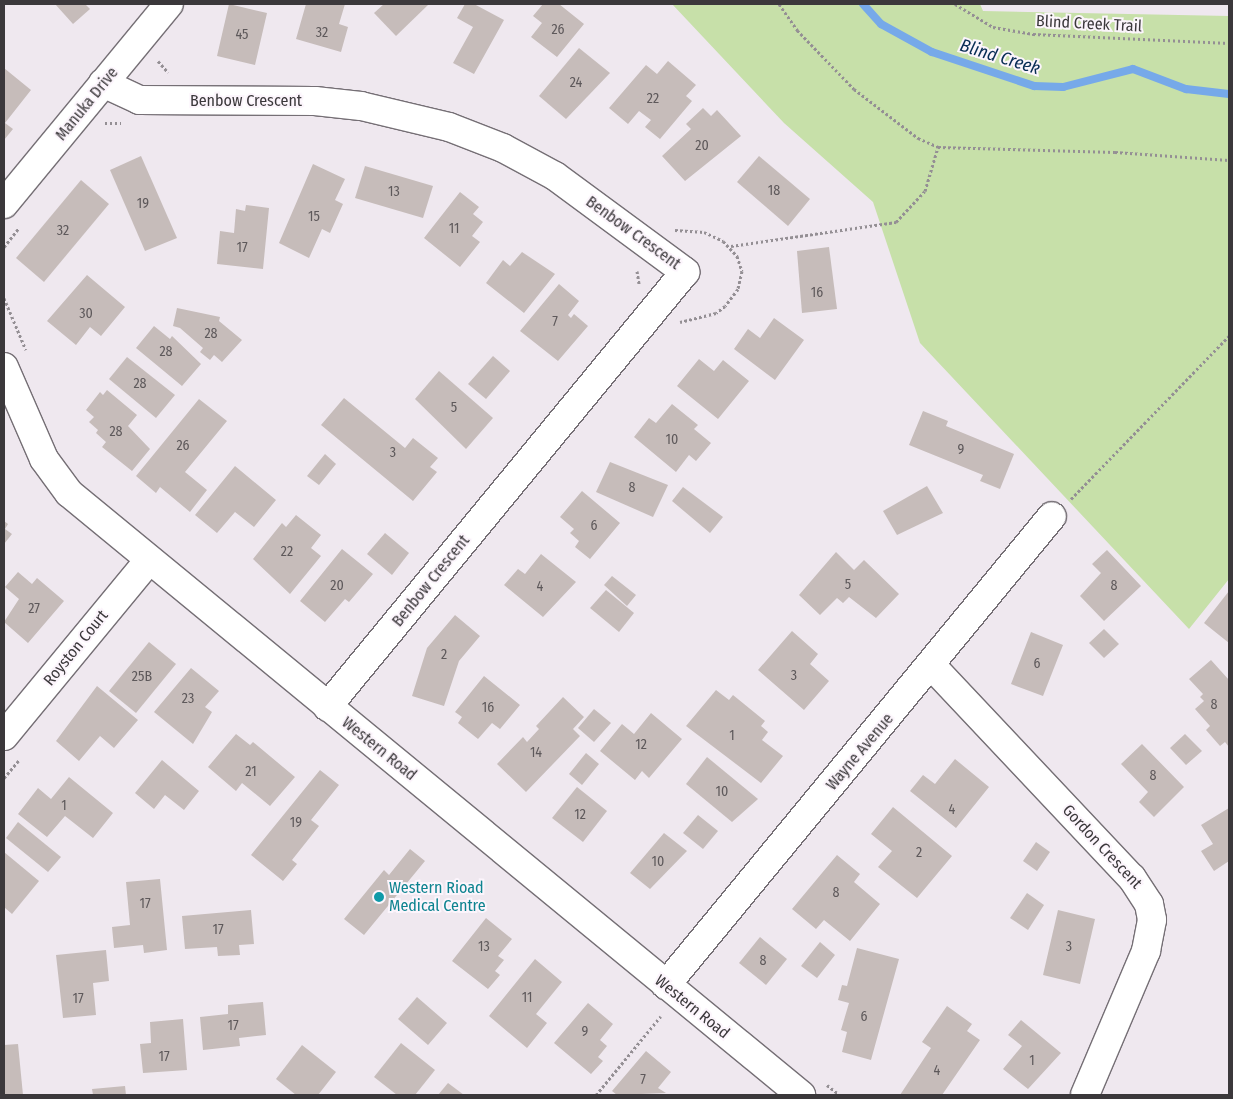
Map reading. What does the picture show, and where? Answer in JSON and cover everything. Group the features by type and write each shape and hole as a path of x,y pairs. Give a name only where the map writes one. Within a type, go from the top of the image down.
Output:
{"street":[{"name":"Manuka Drive","path":"4,204 169,4"},
{"name":"Benbow Crescent","path":"103,83 139,100 315,100 388,112 449,127 503,148 555,176 685,272 327,707"},
{"name":"Western Road","path":"4,367 44,459 58,483 327,707 801,1095"},
{"name":"Wayne Avenue","path":"666,985 931,666 1052,516"},
{"name":"Royston Court","path":"4,736 149,560"},
{"name":"Gordon Crescent","path":"931,666 1132,878 1150,904 1152,920 1146,951 1085,1095"}],"path":[{"path":"779,4 797,30 854,89 918,138 938,147 1115,152 1229,160"},
{"name":"Blind Creek Trail","path":"955,4 993,27 1033,34 1229,43"},
{"path":"102,123 131,122"},
{"path":"730,246 884,226 896,222 925,191 938,147"},
{"path":"4,298 30,358"},
{"path":"1052,516 1094,478 1229,336"},
{"path":"596,1095 662,1015"}],"green space":[{"path":"672,4 980,4 983,11 1229,16 1229,579 1189,629 920,343 873,202 784,123"}],"building":[{"path":"55,4 85,4 90,9 73,24"},
{"path":"229,4 267,13 255,65 217,56"},
{"path":"306,4 345,4 339,24 348,27 341,52 296,39"},
{"path":"384,4 429,4 396,36 374,13"},
{"path":"465,4 474,4 504,20 474,74 453,63 473,27 457,18"},
{"path":"543,4 559,4 584,24 557,57 531,37 542,23 533,16"},
{"path":"579,48 610,73 566,119 539,96"},
{"path":"668,61 696,85 686,96 692,101 660,139 645,127 651,120 639,111 628,124 609,108 646,65 657,74"},
{"path":"4,68 31,90 5,123 13,129 4,140"},
{"path":"703,108 711,116 717,110 741,136 685,181 662,156 691,129 686,124"},
{"path":"141,156 177,238 145,251 110,170"},
{"path":"759,156 810,199 788,226 737,182"},
{"path":"313,164 345,179 335,200 343,204 330,233 322,229 309,258 279,243"},
{"path":"365,166 433,186 423,218 355,198"},
{"path":"81,180 109,204 44,282 16,258"},
{"path":"460,192 479,207 473,214 483,222 472,236 480,242 460,267 424,238"},
{"path":"246,205 269,208 263,269 217,264 220,231 234,233 236,209 245,211"},
{"path":"829,247 837,309 802,313 797,251"},
{"path":"522,252 555,274 524,313 486,283 503,260 510,266"},
{"path":"87,275 125,307 101,336 90,327 76,345 47,321"},
{"path":"559,284 579,301 568,315 571,318 574,314 588,326 558,361 520,331"},
{"path":"177,308 220,317 219,321 242,340 222,362 214,355 210,360 200,352 203,348 180,328 173,326"},
{"path":"774,318 804,340 775,380 734,349 748,329 760,338"},
{"path":"154,326 170,339 172,336 201,364 182,386 136,348"},
{"path":"493,356 510,371 486,399 468,384"},
{"path":"127,357 175,395 156,418 109,379"},
{"path":"699,359 714,371 723,360 749,381 718,419 677,386"},
{"path":"439,371 493,418 466,449 415,399"},
{"path":"107,390 137,415 128,426 150,449 132,471 102,447 106,442 96,433 98,430 89,422 94,417 86,410 100,392 103,395"},
{"path":"344,398 405,448 413,438 438,458 430,467 437,472 413,501 321,425"},
{"path":"199,399 227,421 185,472 207,490 190,512 160,487 156,493 136,476"},
{"path":"672,404 698,425 694,429 711,443 696,461 689,455 676,472 634,437 649,418 656,423"},
{"path":"923,411 948,421 946,426 1014,454 1000,489 980,481 983,475 909,445"},
{"path":"325,454 336,464 319,485 307,476"},
{"path":"610,462 668,485 653,517 596,492"},
{"path":"235,466 276,500 254,527 235,512 217,533 195,515"},
{"path":"927,486 943,513 897,535 883,511"},
{"path":"683,487 723,517 710,533 672,501"},
{"path":"582,491 620,523 590,559 575,547 579,541 570,533 574,529 560,517"},
{"path":"296,515 321,535 311,548 321,556 290,594 253,559 282,523 286,527"},
{"path":"4,521 8,524 5,529 12,534 4,544"},
{"path":"385,533 409,553 392,575 367,554"},
{"path":"342,549 373,574 349,602 345,599 325,622 300,601"},
{"path":"1107,550 1141,586 1104,621 1080,596 1101,573 1092,564"},
{"path":"836,552 854,570 864,560 899,594 876,618 849,597 843,603 837,598 820,615 799,595"},
{"path":"541,554 576,582 543,617 504,585 518,569 525,574"},
{"path":"18,572 32,584 37,578 64,601 28,643 4,622 19,599 5,587"},
{"path":"612,576 636,595 627,606 604,585"},
{"path":"606,590 634,613 619,632 590,608"},
{"path":"1229,591 1229,643 1204,623"},
{"path":"455,615 480,636 459,661 444,706 412,696 427,648"},
{"path":"1104,629 1119,644 1104,658 1089,643"},
{"path":"792,631 818,654 810,664 829,681 804,710 758,670"},
{"path":"1031,632 1063,645 1043,696 1011,684"},
{"path":"149,642 176,664 136,713 109,691"},
{"path":"1211,660 1229,680 1229,747 1225,742 1220,746 1206,730 1210,726 1195,709 1204,701 1200,697 1203,694 1189,679"},
{"path":"191,668 219,691 205,707 212,712 193,744 154,712"},
{"path":"484,676 520,705 500,729 492,723 478,739 458,723 462,717 455,712"},
{"path":"97,686 138,720 114,748 100,736 79,761 56,741"},
{"path":"716,690 729,700 733,695 765,721 761,726 768,732 762,740 783,756 761,783 686,726"},
{"path":"563,697 584,717 573,729 580,736 526,792 497,764 523,737 527,742 539,729 536,726"},
{"path":"594,709 611,723 594,742 578,728"},
{"path":"651,713 682,739 649,778 642,771 635,780 600,751 622,724 634,734"},
{"path":"236,734 250,745 253,742 295,777 270,806 242,783 236,791 208,767"},
{"path":"1185,734 1202,751 1186,765 1170,748"},
{"path":"1142,744 1184,787 1154,817 1139,802 1148,792 1121,764"},
{"path":"586,753 599,764 582,785 569,774"},
{"path":"707,757 758,799 732,822 686,784"},
{"path":"955,759 989,787 956,828 910,791 923,775 935,784"},
{"path":"162,760 199,791 184,810 165,795 154,809 135,793"},
{"path":"320,770 339,785 311,820 319,826 292,860 297,864 283,881 251,855"},
{"path":"69,777 113,813 93,838 65,816 47,837 18,814 38,788 51,799"},
{"path":"577,787 607,811 583,842 552,818"},
{"path":"893,807 952,856 917,898 878,867 892,851 871,834"},
{"path":"1229,808 1229,861 1214,871 1201,851 1213,844 1201,825"},
{"path":"698,815 718,831 703,849 683,833"},
{"path":"18,822 61,857 48,872 6,838"},
{"path":"664,833 687,851 650,889 630,873"},
{"path":"1036,842 1050,852 1037,871 1023,861"},
{"name":"Western Rioad Medical Centre","path":"410,849 425,861 364,935 344,919 384,870 389,875"},
{"path":"4,852 39,881 12,914 4,907"},
{"path":"837,855 860,874 854,882 880,904 850,941 824,920 816,929 792,909"},
{"path":"160,879 167,950 144,953 143,945 114,948 112,927 130,925 126,882"},
{"path":"1027,893 1044,905 1028,930 1010,918"},
{"path":"251,910 254,944 239,945 240,955 218,956 217,947 185,949 182,916"},
{"path":"1058,910 1095,919 1080,984 1043,975"},
{"path":"486,918 512,939 498,956 504,960 495,971 500,975 488,989 452,961"},
{"path":"760,937 787,959 766,985 739,963"},
{"path":"820,942 835,955 817,978 801,966"},
{"path":"857,948 899,959 871,1060 842,1052 847,1032 841,1030 849,1003 838,1000 842,985 847,986"},
{"path":"106,950 109,981 93,983 96,1015 63,1018 56,955"},
{"path":"535,959 562,982 536,1014 547,1023 527,1048 489,1016"},
{"path":"417,997 447,1023 428,1045 398,1019"},
{"path":"263,1002 266,1035 239,1038 240,1046 203,1050 200,1017 228,1014 228,1005"},
{"path":"588,1003 613,1024 600,1040 607,1046 598,1057 603,1061 591,1074 554,1043"},
{"path":"947,1006 972,1024 967,1031 980,1040 942,1095 900,1095 931,1048 922,1042"},
{"path":"183,1019 187,1070 143,1073 140,1044 151,1043 150,1022"},
{"path":"1021,1020 1061,1053 1028,1089 1003,1069 1022,1046 1008,1035"},
{"path":"401,1043 435,1070 415,1095 397,1095 374,1077"},
{"path":"18,1044 23,1095 4,1095 4,1045"},
{"path":"302,1045 336,1072 318,1095 296,1095 276,1079"},
{"path":"646,1051 671,1072 658,1088 666,1093 617,1095 612,1091"},
{"path":"448,1083 464,1095 438,1095"},
{"path":"125,1086 126,1095 93,1095 92,1089"}],"waterway":[{"name":"Blind Creek","path":"863,4 881,24 932,52 1034,86 1063,87 1133,69 1186,89 1229,94"}],"place":[{"name":"Western Rioad Medical Centre","path":"379,897"}]}
